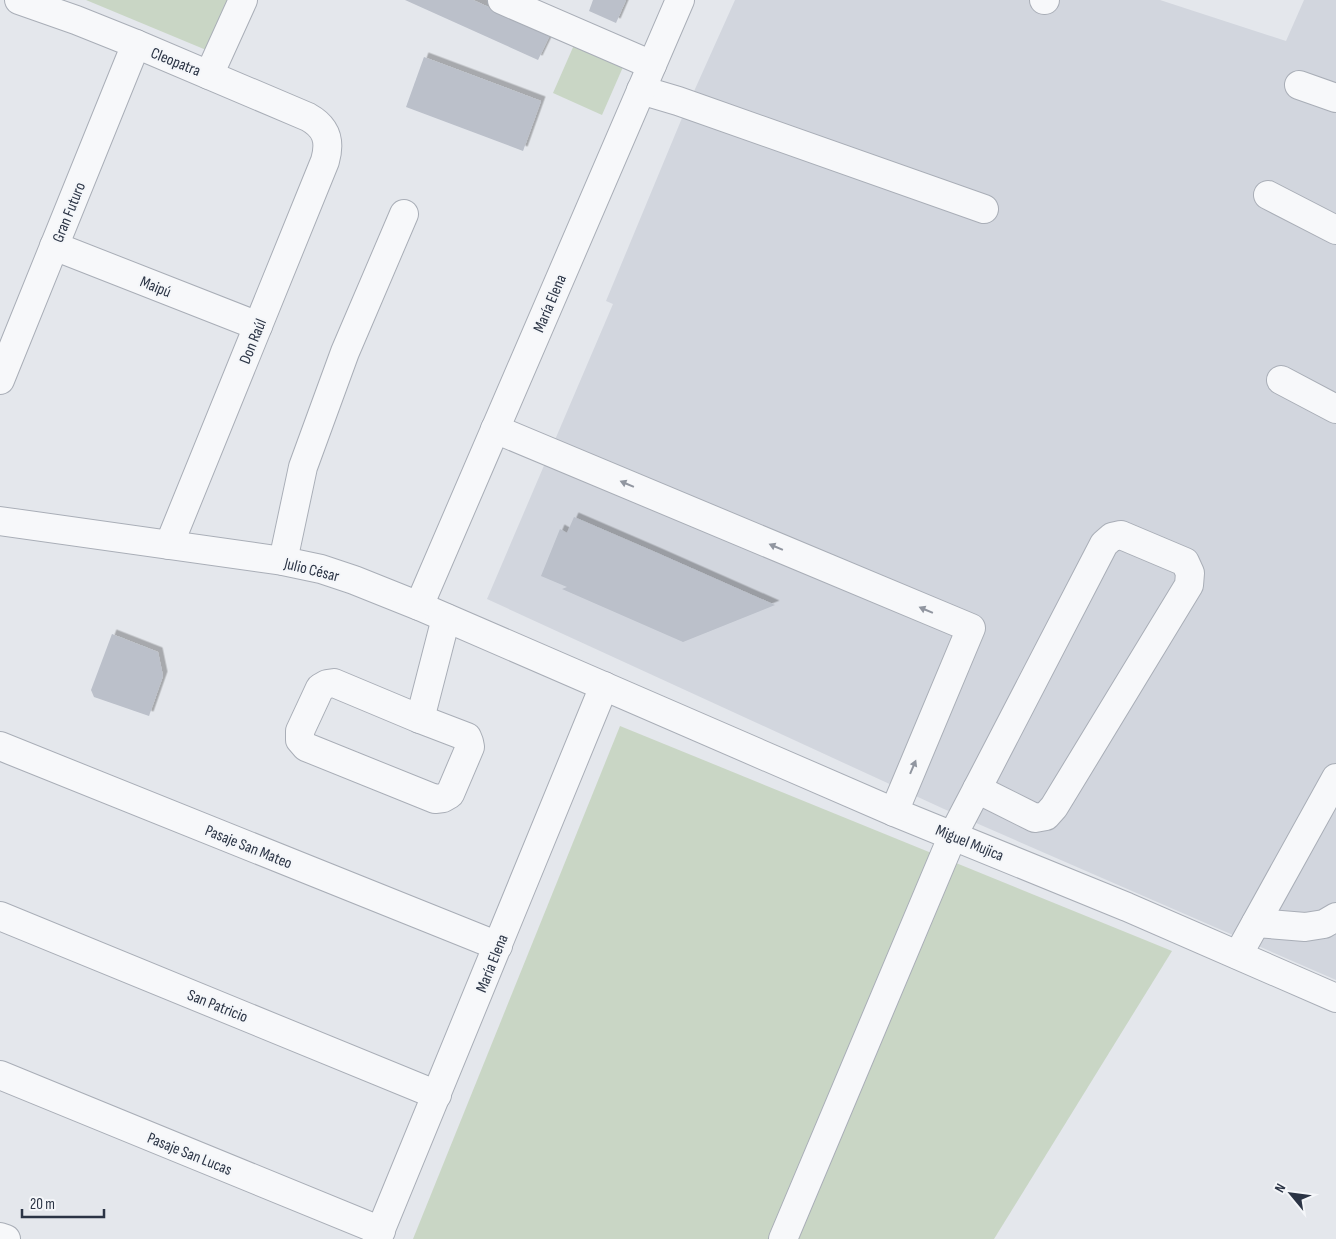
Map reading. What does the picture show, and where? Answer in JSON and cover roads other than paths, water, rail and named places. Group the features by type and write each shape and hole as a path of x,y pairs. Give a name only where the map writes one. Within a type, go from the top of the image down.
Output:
{"street":[{"name":"Cleopatra","path":"19,0 136,44 308,117 316,121 326,135"},
{"path":"209,75 243,0"},
{"path":"502,0 652,65"},
{"name":"María Elena","path":"419,606 680,0"},
{"name":"Gran Futuro","path":"0,380 136,44"},
{"path":"1300,85 1336,98"},
{"path":"641,90 678,101 984,209"},
{"name":"Don Raúl","path":"169,545 325,161 328,152 326,135"},
{"path":"1268,195 1336,230"},
{"path":"283,561 303,467 345,352 404,214"},
{"name":"Maipú","path":"54,246 258,326"},
{"path":"1281,380 1336,409"},
{"path":"495,429 971,628 894,812"},
{"name":"Julio César","path":"0,521 283,561 321,569 419,606 604,686"},
{"path":"783,1239 953,835 1104,544 1112,536 1121,534 1185,562 1190,573 1189,585 1054,806 1046,816 1035,818 977,789"},
{"path":"420,720 446,618"},
{"path":"334,683 420,720 466,737 469,742 470,747 450,794 443,798 435,799 306,746 300,740 300,731 320,688 327,684 334,683"},
{"name":"María Elena","path":"379,1235 604,686"},
{"name":"Miguel Mujica","path":"604,686 894,812 1127,907 1336,998"},
{"name":"Pasaje San Mateo","path":"0,746 498,946"},
{"path":"1238,955 1336,778"},
{"name":"San Patricio","path":"0,916 437,1095"},
{"path":"1256,923 1305,927 1324,924 1336,917"},
{"name":"Pasaje San Lucas","path":"0,1075 379,1235"},
{"path":"0,1237 6,1239"}]}
